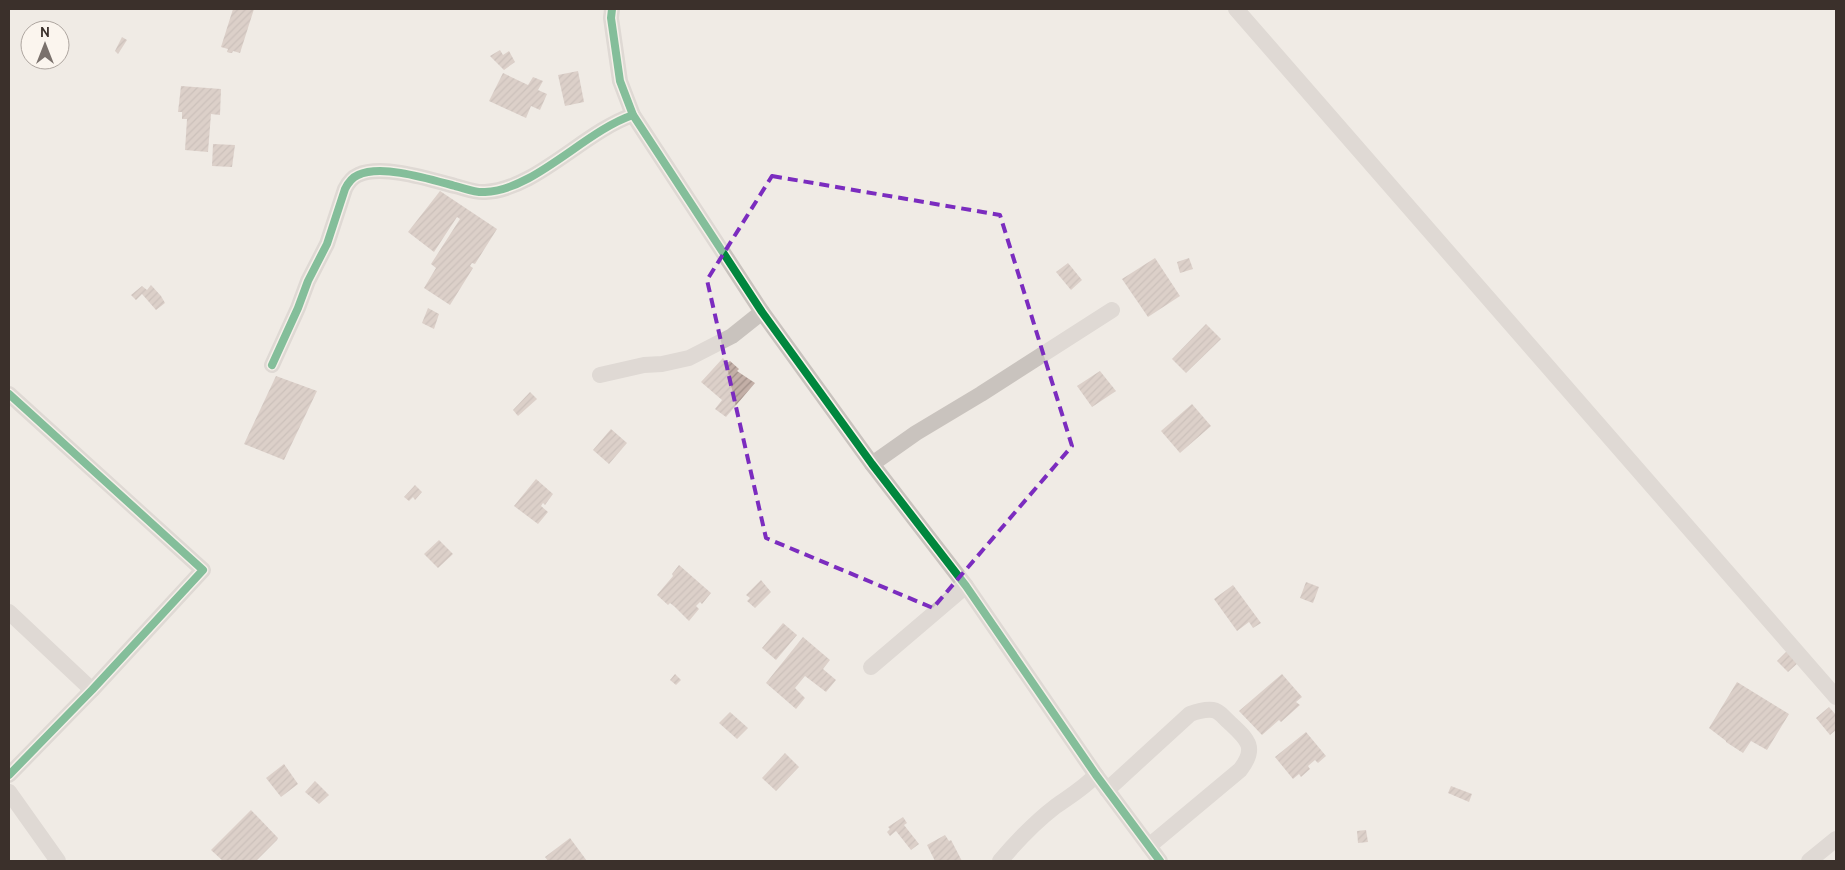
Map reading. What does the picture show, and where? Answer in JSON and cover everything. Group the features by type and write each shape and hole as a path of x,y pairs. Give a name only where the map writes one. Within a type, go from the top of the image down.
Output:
{"street":[{"path":"612,9 611,18 620,81 633,115 762,312 872,464 966,586 1096,775 1160,861"},
{"path":"1236,9 1836,697"},
{"path":"272,365 308,281 327,244 344,189 356,176 372,172 391,172 442,182 478,192 493,191 533,176 607,128 633,115"},
{"path":"872,464 916,433 981,394 1112,310"},
{"path":"600,375 644,365 662,364 689,358 732,336 762,312"},
{"path":"9,394 203,570 92,690 9,775"},
{"path":"871,667 966,586"},
{"path":"9,612 92,690"},
{"path":"1107,790 1190,714 1202,710 1218,712 1247,739 1250,754 1240,770 1149,846"},
{"path":"1000,861 1034,824 1085,787 1096,775"},
{"path":"10,795 58,861"},
{"path":"1809,861 1836,839"}],"highlighted area":[{"path":"772,176 1000,215 1072,446 933,608 766,538 707,280"}],"building":[{"path":"233,9 254,9 240,53 233,51 230,53 227,52 228,49 221,47"},
{"path":"122,37 127,40 118,54 115,51"},
{"path":"500,50 503,55 509,51 515,62 504,70 490,56"},
{"path":"578,71 584,102 565,106 558,75"},
{"path":"503,73 528,85 533,77 543,81 538,90 547,94 540,110 531,106 526,118 489,101"},
{"path":"181,86 221,89 220,115 211,114 208,152 185,150 187,119 182,119 182,112 178,112"},
{"path":"213,144 235,145 232,167 212,166"},
{"path":"440,191 497,229 475,264 472,263 470,266 473,268 450,305 424,288 436,268 431,264 460,219 457,217 434,252 408,232"},
{"path":"1155,258 1180,296 1148,317 1122,279"},
{"path":"1189,258 1193,269 1180,273 1177,262"},
{"path":"1068,263 1082,280 1071,290 1056,272"},
{"path":"151,285 165,303 156,310 142,294 136,300 131,295 142,286 147,290"},
{"path":"428,308 439,314 434,329 422,323"},
{"path":"1206,324 1221,339 1186,373 1172,359"},
{"path":"723,358 727,363 730,361 739,369 737,371 755,383 726,417 715,409 722,400 701,382"},
{"path":"1100,371 1116,391 1092,407 1077,386"},
{"path":"276,376 317,391 284,460 244,444"},
{"path":"530,392 537,399 518,416 513,410"},
{"path":"1192,404 1211,426 1180,453 1161,431"},
{"path":"611,429 627,443 609,464 593,450"},
{"path":"536,479 553,494 545,505 543,503 541,506 548,512 538,524 514,506"},
{"path":"415,485 422,492 415,500 413,497 409,501 404,497"},
{"path":"439,540 453,554 438,568 424,554"},
{"path":"679,565 711,593 702,604 700,602 696,606 699,609 689,621 675,607 670,603 668,605 657,595 673,576 672,574"},
{"path":"761,580 771,592 755,608 747,601 750,598 746,595"},
{"path":"1306,582 1319,587 1313,603 1300,598"},
{"path":"1233,585 1261,623 1253,628 1249,622 1237,631 1214,599"},
{"path":"783,623 797,635 776,660 762,648"},
{"path":"803,637 830,660 823,669 836,680 826,692 805,676 795,688 805,698 796,709 766,683"},
{"path":"1788,650 1799,662 1788,672 1777,661"},
{"path":"675,674 681,680 676,685 670,680"},
{"path":"1282,674 1302,697 1296,702 1300,705 1281,722 1279,720 1262,735 1239,711"},
{"path":"1737,682 1789,714 1767,750 1751,741 1743,753 1709,728"},
{"path":"1829,707 1836,715 1836,730 1830,735 1816,718"},
{"path":"730,712 748,728 737,739 719,723"},
{"path":"1306,732 1326,756 1318,763 1315,760 1308,766 1310,769 1301,777 1299,774 1293,779 1275,757"},
{"path":"785,753 799,767 776,791 762,778"},
{"path":"284,764 298,784 281,797 266,778"},
{"path":"315,781 329,795 319,804 305,792"},
{"path":"1451,786 1472,794 1469,802 1448,793"},
{"path":"251,810 278,838 277,840 256,861 223,861 211,850"},
{"path":"903,817 907,823 904,825 919,844 911,850 896,831 890,836 887,832 890,829 888,827"},
{"path":"1366,830 1368,842 1358,843 1357,831"},
{"path":"945,835 949,841 951,840 962,861 935,861 927,845"},
{"path":"570,838 587,861 548,861 545,857"}],"cycle path":[{"path":"612,9 611,18 620,81 633,115 762,312 872,464 966,586 1096,775 1160,861"},
{"path":"272,365 308,281 327,244 345,189 353,178 368,172 380,171 406,174 477,192 504,189 541,171 615,123 633,115"},
{"path":"9,394 203,570 92,690 9,775"}]}
